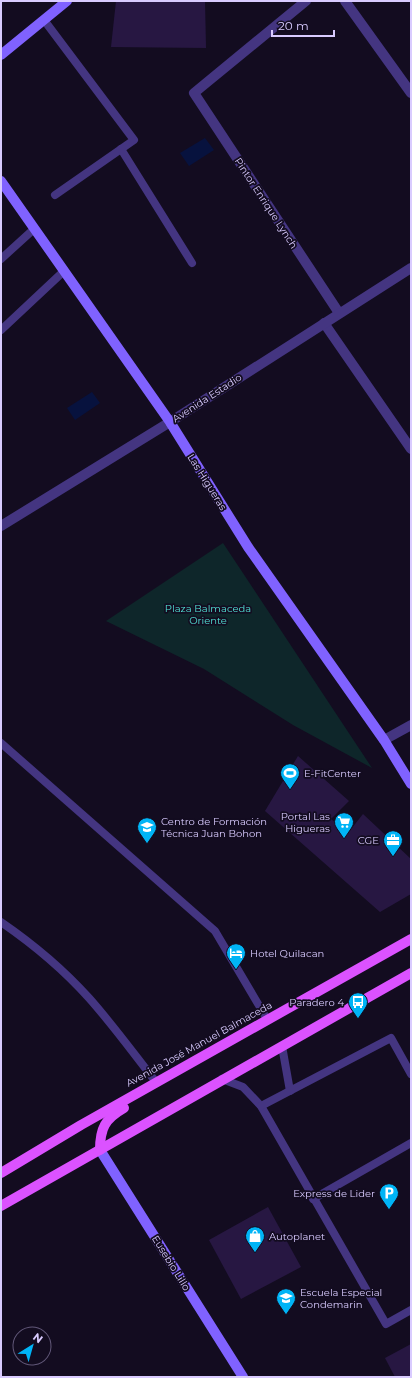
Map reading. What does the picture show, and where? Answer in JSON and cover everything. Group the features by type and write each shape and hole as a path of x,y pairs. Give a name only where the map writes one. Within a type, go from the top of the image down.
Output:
{"main road":[{"path":"1,55 67,1"},
{"name":"Las Higueras","path":"1,182 170,422 248,547 384,740 411,784"},
{"name":"Avenida José Manuel Balmaceda","path":"1,1172 156,1082 411,939"},
{"path":"1,1206 411,974"},
{"path":"100,1150 100,1136 104,1124 113,1114 205,1061 223,1044"},
{"name":"Eusebio Lillo","path":"100,1150 243,1377"}],"street":[{"name":"Pintor Enrique Lynch","path":"306,1 194,93 339,313"},
{"path":"345,1 411,93"},
{"name":"Avenida Estadio","path":"1,526 170,422 411,268"},
{"path":"324,323 411,449"},
{"path":"384,740 411,725"}],"lane":[{"path":"44,20 134,140 55,195"},
{"path":"121,149 192,263"},
{"path":"1,259 34,229"},
{"path":"1,330 64,271"},
{"path":"1,743 215,931 267,1020"},
{"path":"1,922 50,960 89,998 156,1082"},
{"path":"261,1106 391,1038 411,1074"},
{"path":"282,1046 290,1091"},
{"path":"222,1080 242,1087 261,1106 386,1324 411,1310"},
{"path":"313,1199 411,1143"}],"green space":[{"name":"Plaza Balmaceda Oriente","path":"223,543 372,768 293,725 204,669 106,621"}],"shaded area":[{"path":"205,138 214,150 189,166 180,153"},
{"path":"92,392 100,403 75,420 67,408"}],"building":[{"path":"116,1 205,1 206,48 111,47"},
{"name":"Portal Las Higueras","path":"298,756 349,801 331,819 348,833 363,814 411,859 411,894 380,912 265,811"},
{"name":"Autoplanet","path":"268,1207 301,1267 241,1299 209,1240"},
{"path":"411,1344 411,1377 395,1377 385,1358"}],"place":[{"name":"E-FitCenter","path":"290,790"},
{"name":"Portal Las Higueras","path":"344,839"},
{"name":"Centro de Formación Técnica Juan Bohon","path":"147,844"},
{"name":"CGE","path":"393,857"},
{"name":"Hotel Quilacan","path":"236,970"},
{"name":"Paradero 4","path":"358,1019"},
{"name":"Express de Lider","path":"389,1210"},
{"name":"Autoplanet","path":"255,1253"},
{"name":"Escuela Especial Condemarin","path":"286,1315"}]}
